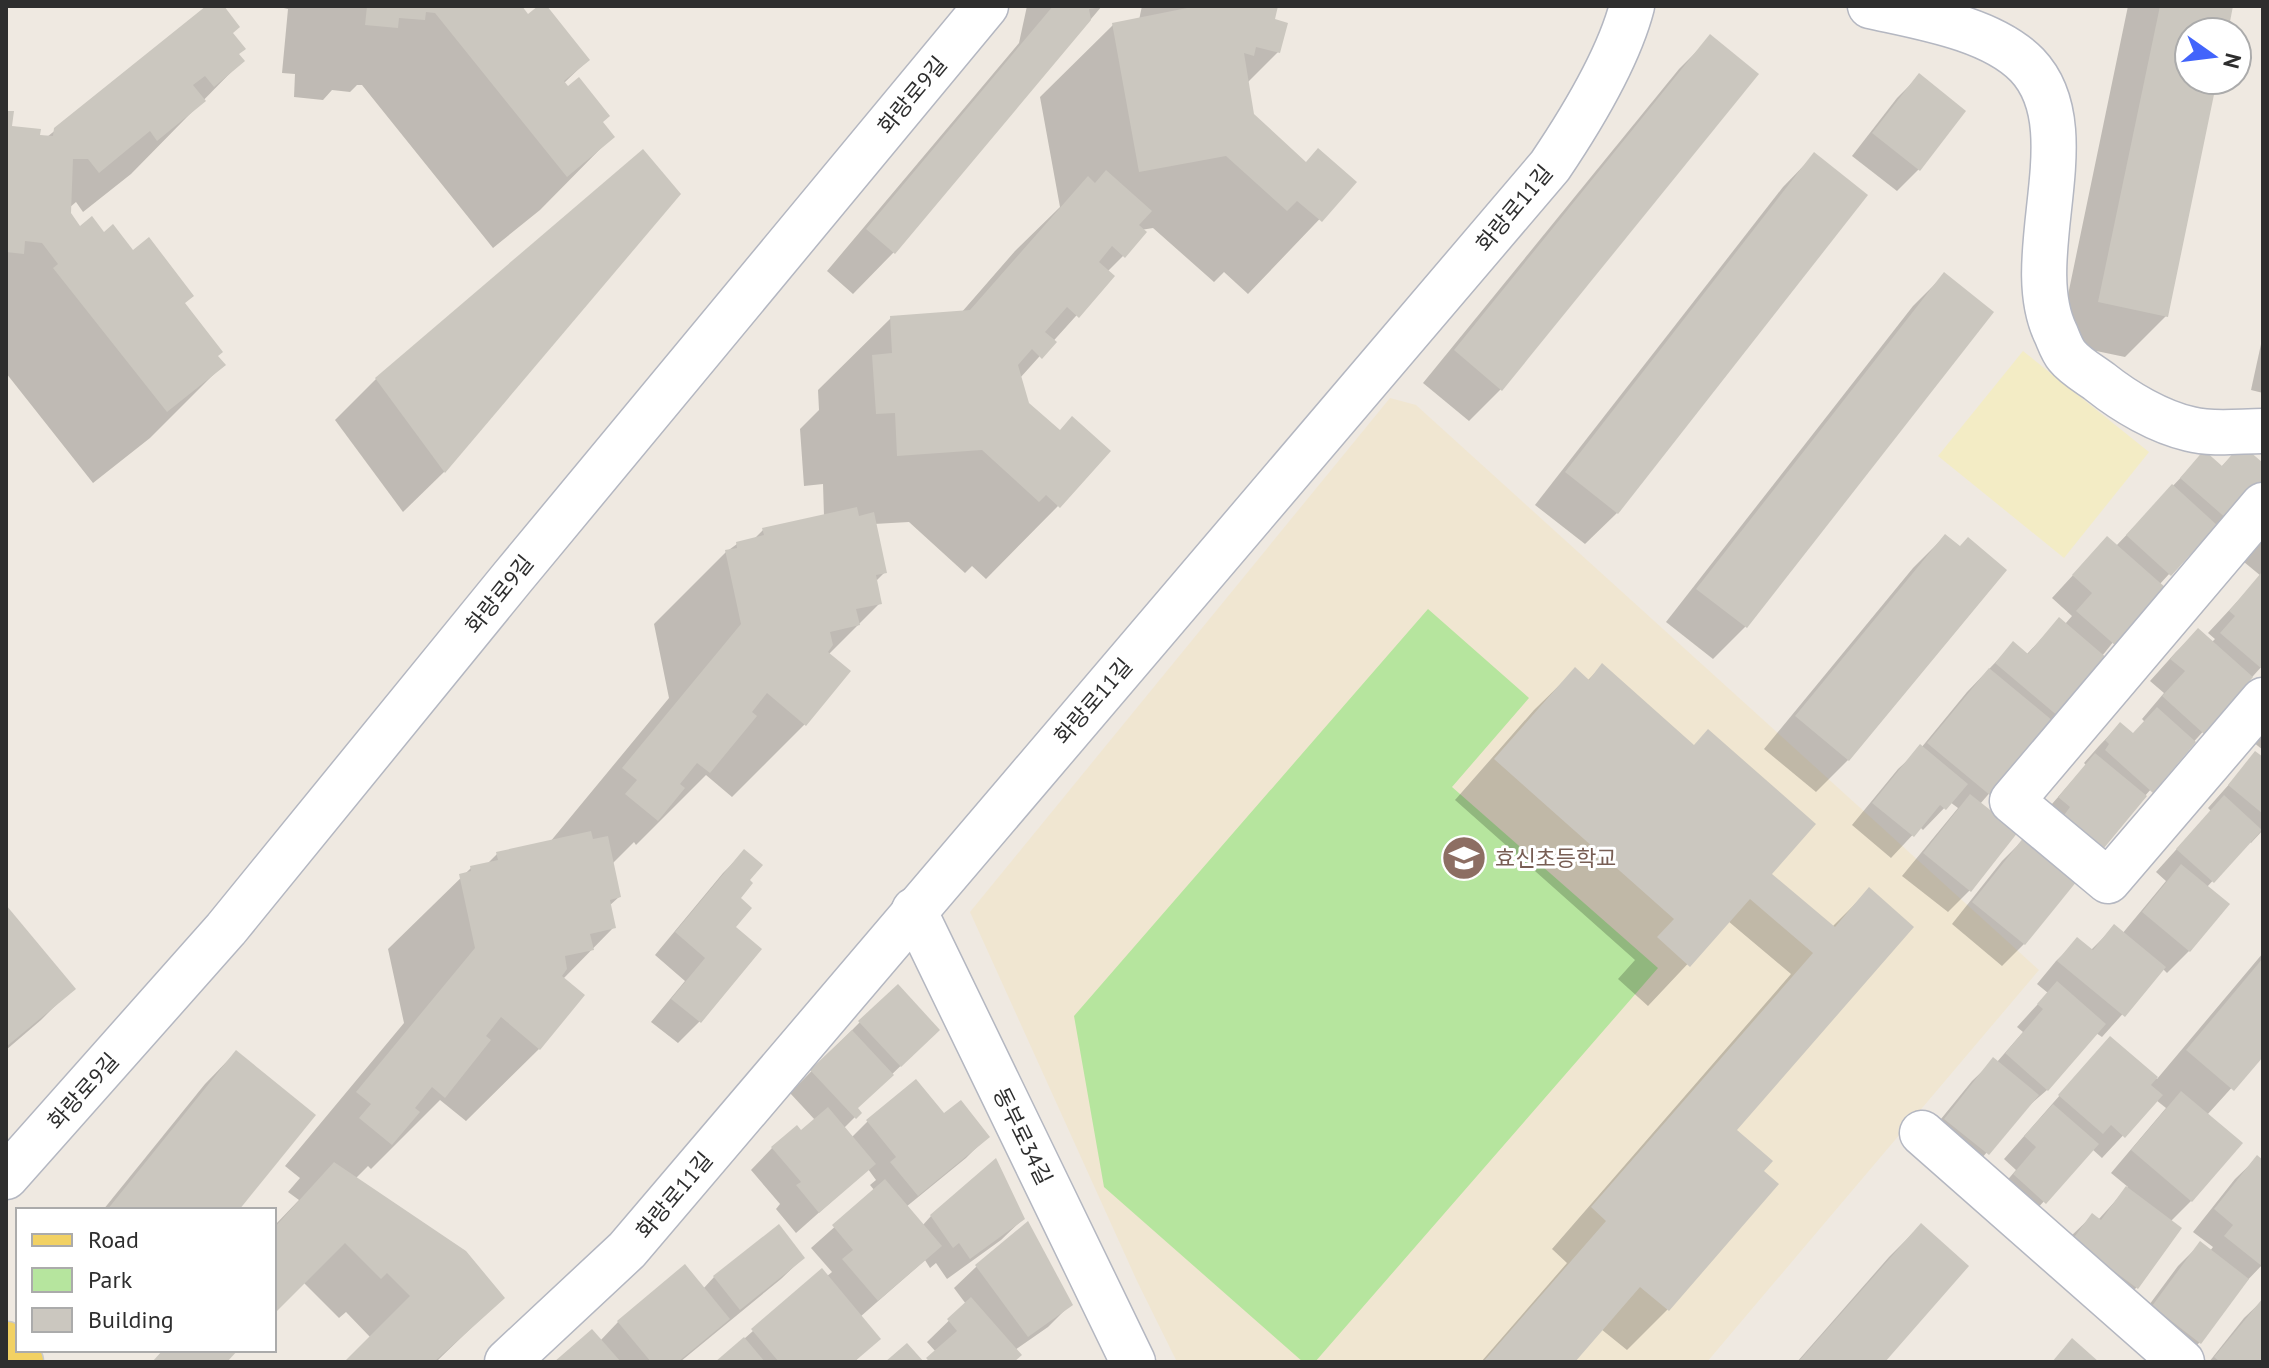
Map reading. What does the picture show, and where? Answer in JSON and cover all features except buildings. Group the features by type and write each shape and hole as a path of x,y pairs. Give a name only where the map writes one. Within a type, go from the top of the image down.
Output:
{"main road":[{"path":"6,1344 21,1362"}],"street":[{"name":"화랑로9길","path":"6,1177 226,929 986,6"},
{"name":"화랑로11길","path":"507,1362 627,1250 1550,166 1585,113 1628,22 1632,6"},
{"path":"1870,6 1985,37 2019,58 2042,86 2053,126 2053,169 2043,277 2046,316 2066,355 2115,394 2157,417 2192,430 2263,431"},
{"path":"2263,505 2012,801 2108,881 2263,700"},
{"name":"동부로34길","path":"914,910 1133,1362"},
{"path":"1922,1133 2182,1362"}],"shaded area":[{"name":"효신초등학교","path":"1390,398 1416,405 2039,970 1707,1362 1177,1362 1137,1281 970,912"}],"green space":[{"path":"1428,609 1529,698 1452,787 1658,968 1315,1362 1303,1362 1104,1187 1074,1016"}],"sand":[{"path":"2023,351 2149,452 2064,558 1938,456"}],"place":[{"name":"효신초등학교","path":"1464,858"}]}
